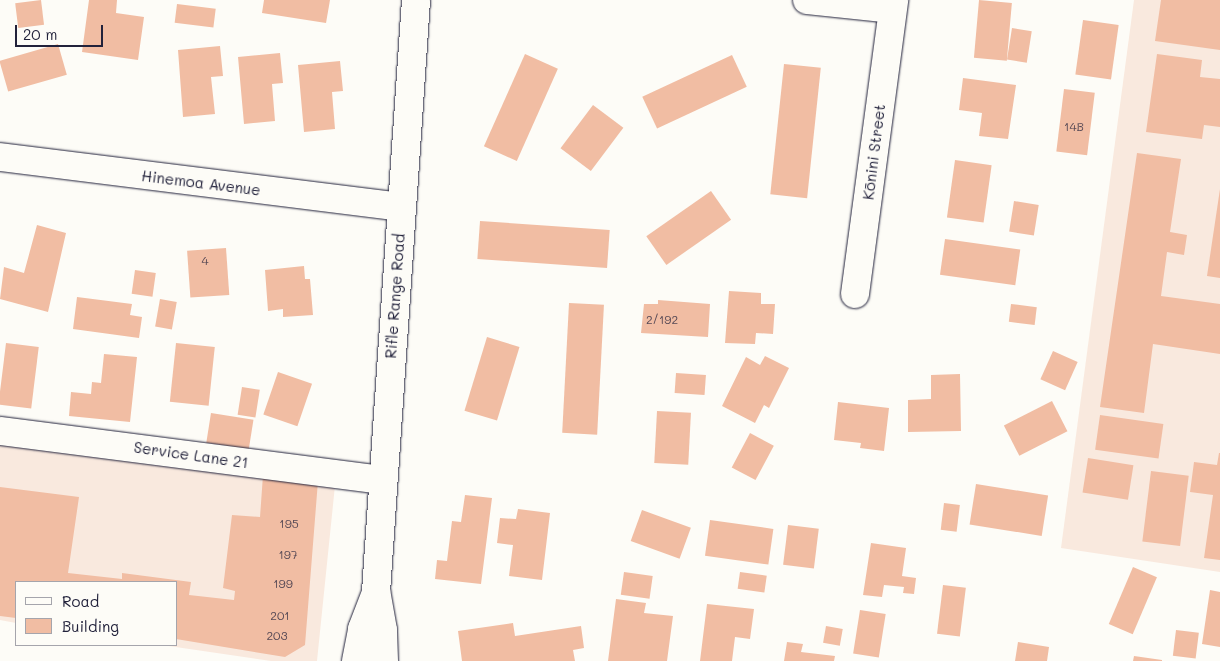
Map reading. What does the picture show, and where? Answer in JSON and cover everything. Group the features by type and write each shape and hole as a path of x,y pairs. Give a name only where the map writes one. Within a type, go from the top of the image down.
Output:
{"street":[{"name":"Rifle Range Road","path":"384,661 384,630 376,592 416,0"},
{"name":"Kōnini Street","path":"807,0 893,4 856,294"},
{"name":"Hinemoa Avenue","path":"0,157 401,207"},
{"name":"Service Lane 21","path":"0,431 383,480"},
{"name":"Rifle Range Road","path":"356,661 362,629 376,592"}],"shaded area":[{"path":"1134,0 1220,0 1220,572 1061,548"},
{"path":"0,419 337,466 317,661 271,661 169,646 178,646 178,581 15,581 15,623 0,620"}],"building":[{"path":"41,0 44,25 18,28 15,3"},
{"path":"89,0 117,0 116,13 144,17 138,60 82,52"},
{"path":"264,0 330,0 326,23 262,13"},
{"path":"979,0 1012,3 1007,61 974,58"},
{"path":"1161,0 1220,0 1220,50 1155,41"},
{"path":"177,4 216,9 213,28 175,23"},
{"path":"1083,20 1119,25 1111,79 1075,74"},
{"path":"1012,28 1032,31 1027,63 1007,60"},
{"path":"58,44 67,75 8,92 0,61"},
{"path":"220,46 223,76 211,77 215,114 183,117 178,50"},
{"path":"280,53 283,83 272,84 275,121 244,124 238,57"},
{"path":"525,54 558,69 517,161 484,146"},
{"path":"1157,54 1202,60 1200,77 1220,79 1220,127 1204,125 1202,139 1146,132"},
{"path":"732,55 747,87 657,129 642,97"},
{"path":"340,61 343,91 332,92 335,129 304,132 298,65"},
{"path":"784,64 821,68 807,198 770,194"},
{"path":"963,78 1016,85 1008,139 979,136 982,113 959,110"},
{"path":"1064,89 1095,93 1087,155 1056,152"},
{"path":"593,105 623,128 591,171 561,148"},
{"path":"1137,153 1181,159 1170,232 1187,235 1184,255 1167,252 1161,296 1220,304 1220,354 1153,344 1144,413 1100,407"},
{"path":"955,160 992,165 984,223 947,217"},
{"path":"1220,189 1220,278 1207,276"},
{"path":"711,191 731,220 666,265 646,236"},
{"path":"1014,201 1039,205 1034,236 1009,232"},
{"path":"480,221 610,230 607,268 477,259"},
{"path":"37,225 66,233 48,312 0,299 4,267 24,273"},
{"path":"945,239 1020,250 1015,285 940,275"},
{"path":"226,248 229,295 190,298 187,251"},
{"path":"304,266 305,279 310,279 313,315 283,317 283,309 268,311 265,270"},
{"path":"135,270 156,273 152,297 132,294"},
{"path":"729,291 761,293 761,304 775,304 773,334 756,333 755,344 725,343"},
{"path":"77,297 132,304 130,315 142,317 139,338 73,329"},
{"path":"160,299 177,302 172,330 155,327"},
{"path":"658,300 710,304 708,337 641,333 644,304 658,304"},
{"path":"569,303 604,305 597,435 562,433"},
{"path":"1011,304 1037,307 1035,325 1009,322"},
{"path":"487,337 520,347 497,421 464,411"},
{"path":"6,343 39,347 31,409 0,405"},
{"path":"176,343 215,347 209,406 170,402"},
{"path":"1053,351 1078,362 1065,390 1040,379"},
{"path":"104,354 137,357 130,422 69,416 71,392 91,394 92,382 101,383"},
{"path":"765,356 789,368 769,408 764,405 755,423 722,406 746,357 760,365"},
{"path":"278,372 312,384 297,426 263,415"},
{"path":"676,373 706,375 705,395 675,393"},
{"path":"960,374 961,431 908,432 908,400 931,399 931,375"},
{"path":"242,387 260,390 255,417 238,415"},
{"path":"1052,401 1067,431 1019,456 1004,426"},
{"path":"838,402 889,408 884,451 860,448 861,443 834,440"},
{"path":"657,411 691,413 688,465 654,463"},
{"path":"211,413 253,420 249,449 206,443"},
{"path":"1100,415 1163,424 1159,459 1095,450"},
{"path":"750,433 774,446 756,480 732,467"},
{"path":"1219,453 1220,560 1204,558 1213,495 1190,492 1194,462 1217,465"},
{"path":"1088,458 1133,465 1128,500 1083,493"},
{"path":"1151,471 1189,476 1180,546 1142,541"},
{"path":"263,475 318,481 305,645 285,657 178,639 178,581 15,581 15,618 0,616 0,487 79,497 68,573 122,579 122,573 191,582 189,595 234,600 235,591 223,588 232,515 260,517"},
{"path":"976,484 1048,495 1042,536 970,524"},
{"path":"465,495 492,498 481,584 435,579 437,560 447,561 452,521 461,522"},
{"path":"944,503 960,505 957,532 941,530"},
{"path":"518,509 550,513 542,580 509,576 513,545 497,543 500,518 516,519"},
{"path":"642,510 691,528 680,559 631,541"},
{"path":"710,520 773,529 768,565 705,556"},
{"path":"788,525 819,529 814,568 783,565"},
{"path":"871,543 906,548 902,576 916,578 914,594 903,593 904,587 884,585 882,597 863,595"},
{"path":"1133,567 1157,577 1133,634 1109,624"},
{"path":"624,572 653,576 650,599 621,595"},
{"path":"740,572 767,576 764,593 738,589"},
{"path":"943,585 966,588 960,636 937,634"},
{"path":"1210,590 1220,592 1220,647 1202,644"},
{"path":"616,599 646,603 644,613 673,616 667,661 608,661"},
{"path":"707,604 754,609 750,639 735,637 732,661 700,661"},
{"path":"860,610 886,614 879,658 853,653"},
{"path":"513,623 515,636 581,626 584,648 573,650 575,661 462,661 458,631"},
{"path":"826,626 843,629 840,646 823,643"},
{"path":"1176,630 1199,633 1196,659 1173,656"},
{"path":"787,642 803,644 801,652 835,656 834,661 784,661"},
{"path":"1018,642 1049,647 1047,661 1015,661"},
{"path":"1134,656 1162,660 1162,661 1133,661"}]}
